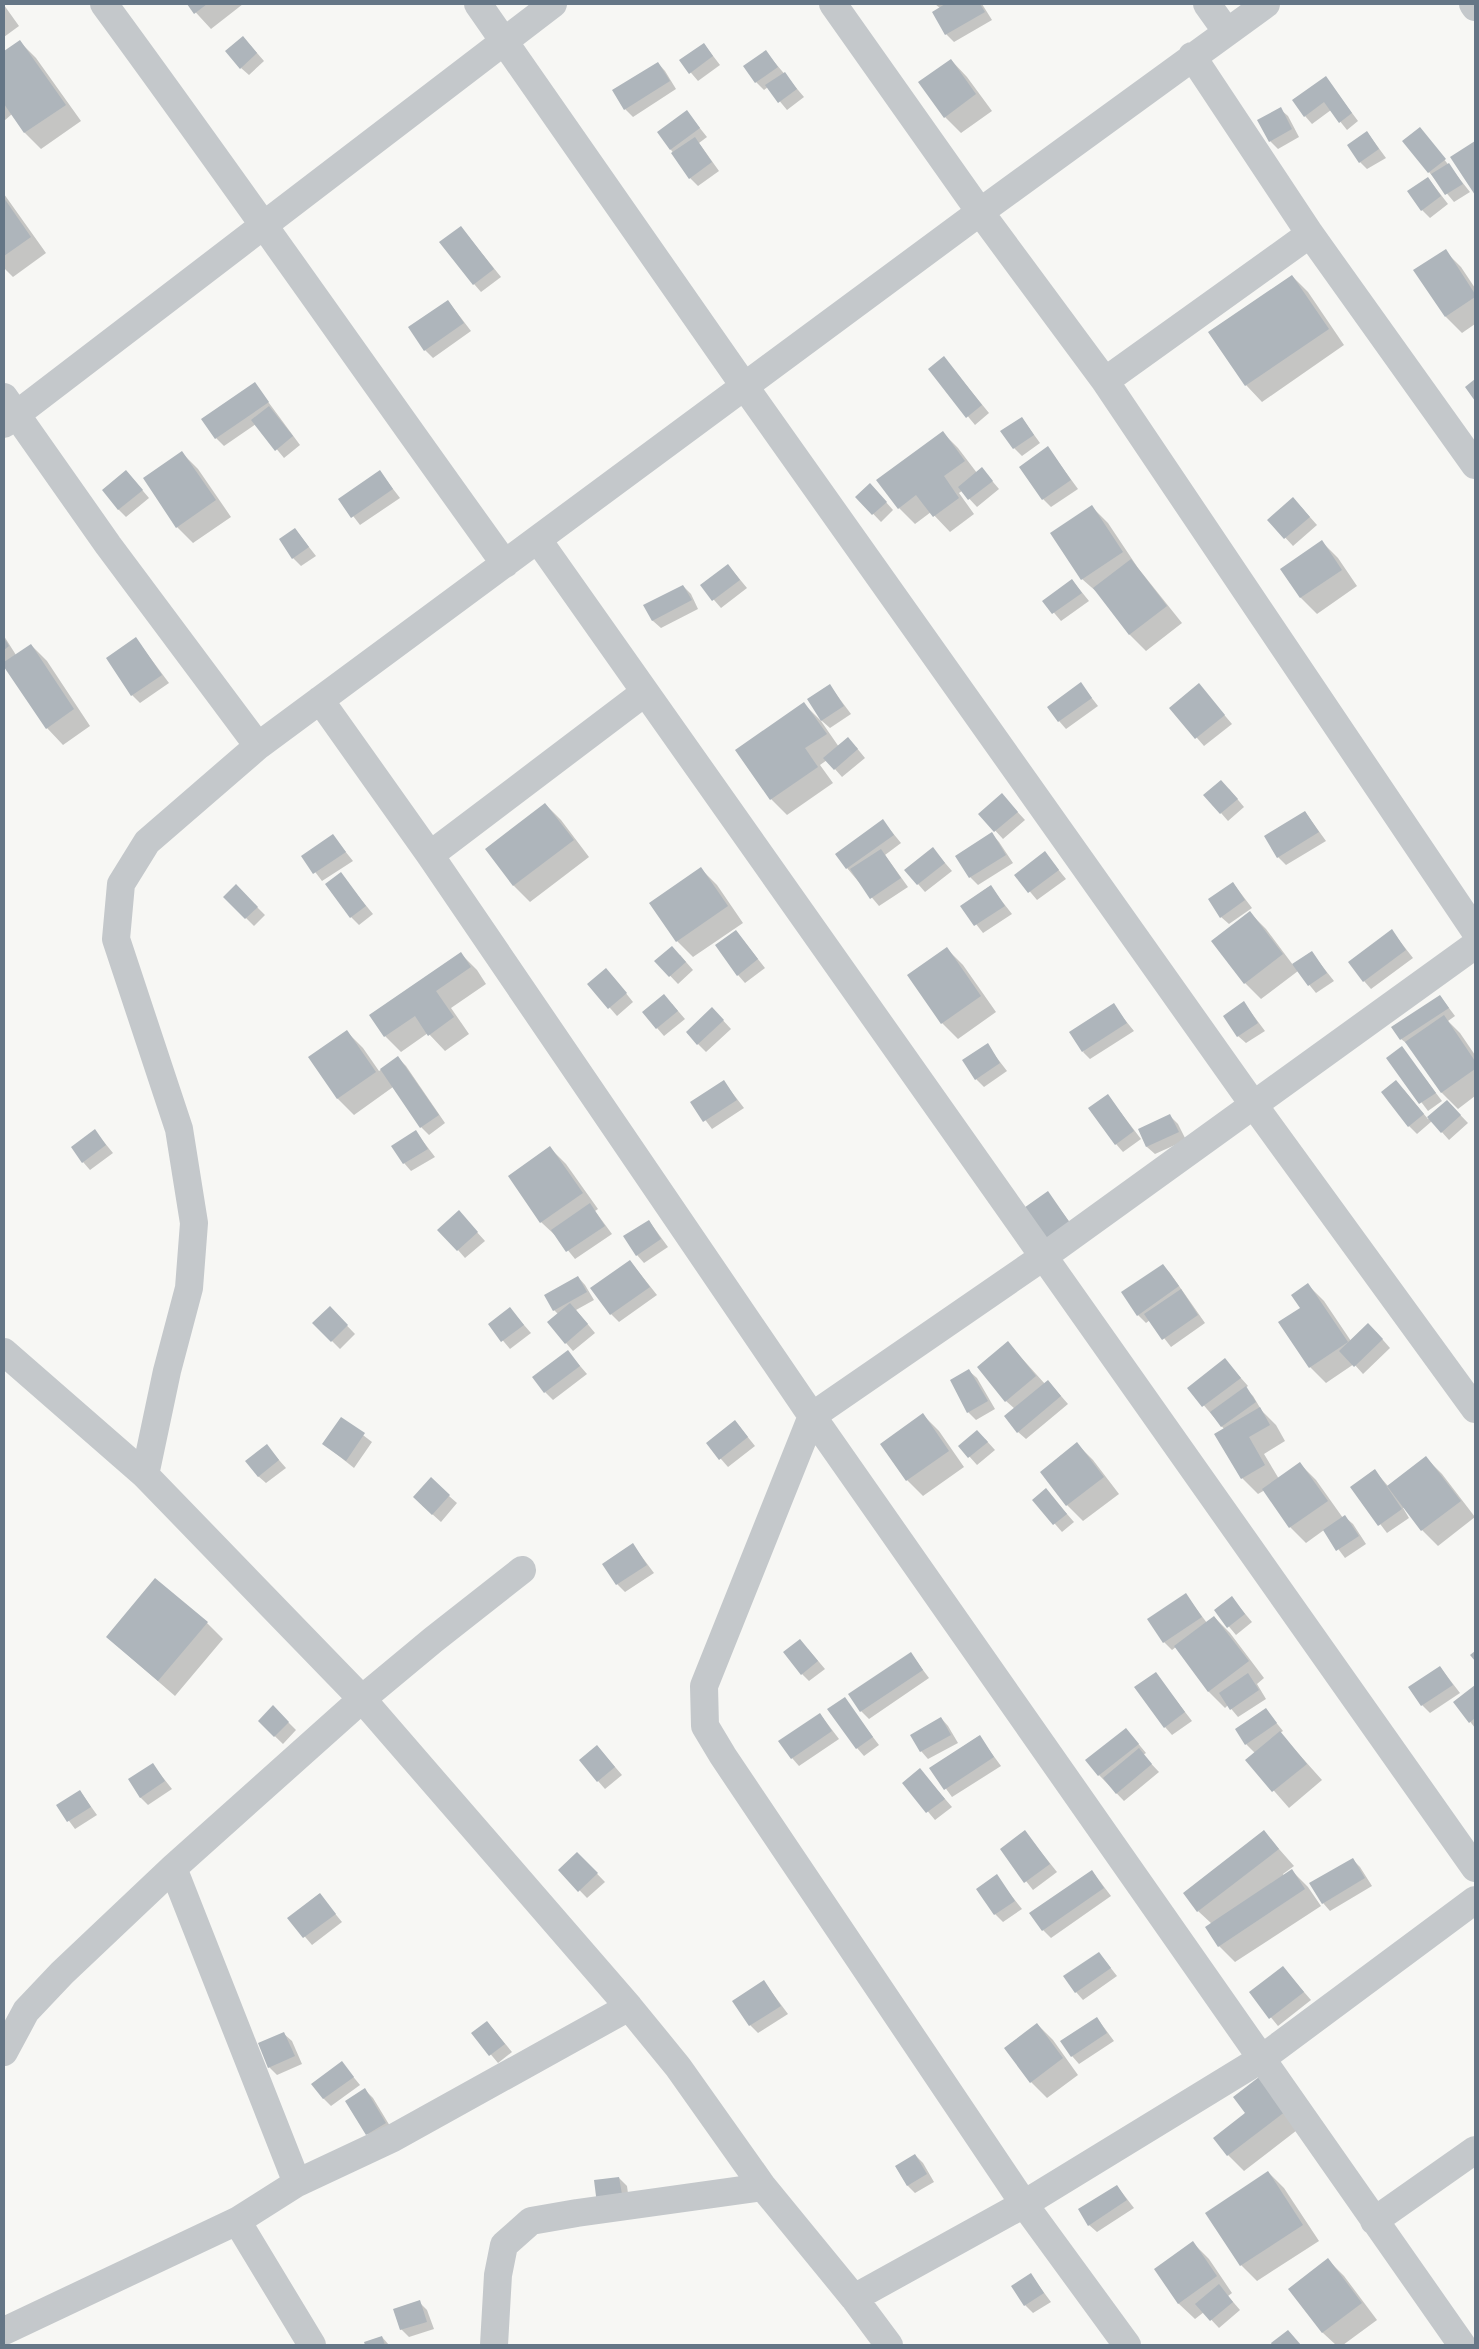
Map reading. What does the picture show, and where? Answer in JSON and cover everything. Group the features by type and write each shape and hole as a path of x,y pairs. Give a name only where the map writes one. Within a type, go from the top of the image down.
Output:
{"street":[{"path":"104,4 264,224 376,386 505,564"},
{"path":"478,4 745,387 1253,1104 1475,1409"},
{"path":"258,746 8,412 264,224 553,4"},
{"path":"834,4 980,212 1105,381 1475,931"},
{"path":"1207,4 1227,32"},
{"path":"145,1475 167,1371 188,1288 194,1223 178,1129 116,938 121,884 147,842 258,746 980,212 1266,4"},
{"path":"1192,56 1310,234 1475,465"},
{"path":"1105,381 1310,234"},
{"path":"538,540 644,693 1475,1868"},
{"path":"430,855 644,693"},
{"path":"320,700 430,855 812,1416 1462,2345"},
{"path":"1126,2345 1024,2204 728,1764 705,1726 704,1686 812,1416 1043,1256 1475,945"},
{"path":"4,1352 145,1475 362,1699 629,2007 678,2067 763,2187 854,2298 889,2345"},
{"path":"4,2052 26,2011 62,1973 173,1868 362,1699 522,1570"},
{"path":"173,1868 297,2183"},
{"path":"854,2298 1024,2204 1261,2059 1475,1900"},
{"path":"4,2331 237,2221 297,2183 393,2138 629,2007"},
{"path":"1374,2221 1475,2150"},
{"path":"494,2345 498,2275 504,2245 531,2221 763,2187"},
{"path":"237,2221 312,2345"}],"building":[{"path":"187,4 207,4 194,14"},
{"path":"945,4 980,4 985,12 945,35 932,12"},
{"path":"243,36 257,53 240,69 225,51"},
{"path":"20,40 66,105 24,133 4,104 4,51"},
{"path":"704,43 713,56 689,74 679,60"},
{"path":"766,50 778,67 755,83 743,66"},
{"path":"951,59 976,94 944,118 918,82"},
{"path":"658,62 670,81 624,110 612,90"},
{"path":"785,72 797,89 778,103 765,85"},
{"path":"1326,76 1352,113 1339,123 1324,102 1304,117 1292,100"},
{"path":"1281,107 1292,129 1269,142 1257,120"},
{"path":"687,110 700,128 670,150 657,132"},
{"path":"1420,127 1446,159 1428,173 1402,141"},
{"path":"1367,131 1379,149 1359,163 1347,145"},
{"path":"695,137 712,162 689,179 671,153"},
{"path":"1475,141 1475,195 1450,157"},
{"path":"1449,163 1463,184 1445,195 1431,174"},
{"path":"1428,177 1441,196 1421,211 1407,191"},
{"path":"4,198 31,237 4,256"},
{"path":"461,226 494,269 473,285 439,242"},
{"path":"1446,249 1475,294 1475,297 1445,317 1413,270"},
{"path":"1292,275 1329,329 1245,386 1208,332"},
{"path":"448,300 464,323 424,351 408,327"},
{"path":"944,356 982,405 966,418 928,369"},
{"path":"1475,379 1475,401 1465,387"},
{"path":"255,382 269,402 215,439 201,419"},
{"path":"269,406 293,436 275,451 251,420"},
{"path":"1022,417 1034,435 1013,449 1000,431"},
{"path":"943,431 965,461 944,476 959,498 933,517 916,495 898,509 876,480"},
{"path":"1048,446 1071,480 1042,500 1019,467"},
{"path":"182,451 216,500 176,528 143,478"},
{"path":"982,467 993,481 968,500 958,487"},
{"path":"126,470 143,490 118,510 102,490"},
{"path":"380,470 393,489 351,518 338,499"},
{"path":"870,483 887,502 872,515 855,497"},
{"path":"1293,497 1310,517 1284,539 1267,520"},
{"path":"1092,505 1123,552 1081,580 1050,533"},
{"path":"295,528 309,547 292,559 279,539"},
{"path":"1322,540 1342,570 1300,598 1280,569"},
{"path":"1131,559 1167,606 1129,635 1093,588"},
{"path":"728,564 740,580 712,601 700,585"},
{"path":"1072,579 1082,593 1052,614 1042,601"},
{"path":"683,585 692,600 652,621 643,605"},
{"path":"136,637 162,675 131,696 106,658"},
{"path":"4,638 9,646 4,650"},
{"path":"31,644 74,709 46,729 4,667 4,662"},
{"path":"1081,682 1092,698 1058,722 1047,707"},
{"path":"1199,683 1225,715 1195,739 1169,708"},
{"path":"830,684 844,706 821,721 807,699"},
{"path":"804,702 827,734 805,748 818,767 770,800 735,750"},
{"path":"848,737 858,749 834,770 823,758"},
{"path":"1221,780 1238,799 1220,814 1203,795"},
{"path":"1002,793 1018,812 994,832 978,814"},
{"path":"545,803 574,840 513,886 485,849"},
{"path":"1305,811 1319,832 1277,858 1264,836"},
{"path":"883,819 894,835 846,869 835,854"},
{"path":"992,832 1006,855 969,878 955,856"},
{"path":"333,834 346,852 313,874 301,856"},
{"path":"933,847 945,863 917,885 904,870"},
{"path":"881,849 901,878 870,899 850,869"},
{"path":"1045,851 1059,870 1028,893 1014,875"},
{"path":"701,867 728,906 676,942 649,903"},
{"path":"341,872 366,906 350,918 325,884"},
{"path":"1233,882 1245,900 1220,918 1208,899"},
{"path":"236,884 258,907 245,919 223,897"},
{"path":"991,885 1005,906 974,926 960,906"},
{"path":"1250,911 1283,954 1244,984 1211,941"},
{"path":"1392,929 1406,950 1363,982 1348,962"},
{"path":"736,930 758,959 737,976 715,945"},
{"path":"672,946 686,962 669,977 654,961"},
{"path":"947,947 981,996 941,1024 907,975"},
{"path":"1312,951 1327,973 1308,986 1292,964"},
{"path":"461,952 471,967 436,991 454,1017 428,1036 415,1016 384,1037 369,1015"},
{"path":"606,968 627,993 608,1009 587,984"},
{"path":"664,994 678,1011 656,1029 642,1012"},
{"path":"1440,995 1449,1008 1400,1040 1391,1027"},
{"path":"1244,1001 1258,1023 1237,1037 1223,1016"},
{"path":"1114,1003 1127,1023 1082,1052 1069,1032"},
{"path":"712,1007 724,1020 697,1045 686,1032"},
{"path":"1444,1015 1475,1061 1475,1069 1441,1093 1405,1042"},
{"path":"347,1030 376,1072 337,1099 308,1057"},
{"path":"988,1043 1000,1063 975,1080 962,1060"},
{"path":"1402,1046 1436,1093 1419,1104 1386,1058"},
{"path":"398,1056 439,1115 420,1128 380,1069"},
{"path":"724,1080 737,1100 703,1122 690,1102"},
{"path":"1396,1080 1424,1114 1408,1127 1381,1092"},
{"path":"1108,1094 1134,1131 1115,1145 1088,1108"},
{"path":"1447,1100 1461,1115 1441,1133 1427,1117"},
{"path":"1170,1114 1179,1132 1146,1147 1138,1129"},
{"path":"95,1129 106,1145 82,1163 71,1147"},
{"path":"416,1130 428,1149 403,1164 391,1146"},
{"path":"550,1146 583,1193 540,1223 508,1176"},
{"path":"1048,1191 1070,1223 1036,1248 1014,1215"},
{"path":"590,1203 605,1226 566,1252 551,1230"},
{"path":"459,1210 478,1232 457,1251 437,1230"},
{"path":"649,1220 661,1239 636,1256 623,1236"},
{"path":"630,1260 650,1287 610,1315 590,1288"},
{"path":"1163,1264 1179,1286 1137,1316 1121,1292"},
{"path":"578,1276 587,1292 553,1311 544,1295"},
{"path":"1308,1283 1348,1342 1309,1368 1278,1322 1300,1308 1291,1295"},
{"path":"1181,1289 1198,1315 1162,1340 1144,1314"},
{"path":"570,1303 588,1324 565,1344 547,1322"},
{"path":"330,1306 348,1325 331,1342 312,1323"},
{"path":"510,1307 524,1325 501,1342 488,1324"},
{"path":"1368,1323 1383,1339 1354,1367 1339,1351"},
{"path":"1008,1341 1036,1376 1005,1402 977,1367"},
{"path":"568,1350 580,1366 544,1393 532,1377"},
{"path":"1225,1358 1241,1378 1202,1407 1187,1388"},
{"path":"969,1369 988,1401 967,1413 950,1380"},
{"path":"1048,1380 1061,1396 1017,1433 1004,1416"},
{"path":"1246,1386 1256,1402 1221,1427 1210,1412"},
{"path":"1260,1407 1270,1425 1249,1437 1265,1465 1241,1479 1214,1434"},
{"path":"923,1413 949,1451 906,1481 880,1444"},
{"path":"341,1417 365,1433 346,1461 322,1444"},
{"path":"735,1420 748,1437 719,1460 706,1443"},
{"path":"977,1430 988,1442 968,1458 958,1446"},
{"path":"1077,1442 1104,1477 1066,1506 1040,1472"},
{"path":"267,1444 279,1460 258,1477 245,1461"},
{"path":"1426,1456 1461,1501 1421,1531 1387,1486"},
{"path":"1300,1462 1328,1501 1289,1528 1262,1489"},
{"path":"1375,1469 1402,1509 1378,1526 1350,1487"},
{"path":"431,1477 450,1495 432,1515 413,1497"},
{"path":"1046,1488 1067,1514 1053,1525 1032,1500"},
{"path":"1345,1515 1359,1536 1336,1551 1323,1530"},
{"path":"633,1543 647,1565 616,1585 602,1564"},
{"path":"155,1578 208,1622 158,1681 106,1637"},
{"path":"1186,1593 1202,1617 1163,1643 1147,1619"},
{"path":"1232,1596 1245,1614 1227,1628 1214,1610"},
{"path":"1214,1616 1249,1661 1208,1692 1174,1646"},
{"path":"800,1639 818,1661 801,1675 783,1652"},
{"path":"1475,1651 1475,1661 1470,1655"},
{"path":"911,1652 923,1670 860,1712 848,1694"},
{"path":"1440,1666 1453,1685 1421,1706 1408,1687"},
{"path":"1156,1672 1185,1712 1164,1728 1134,1687"},
{"path":"1248,1673 1259,1690 1230,1710 1219,1693"},
{"path":"1475,1685 1475,1718 1469,1723 1453,1702"},
{"path":"845,1697 873,1737 856,1749 827,1709"},
{"path":"273,1705 289,1722 274,1737 258,1721"},
{"path":"1266,1708 1277,1723 1245,1745 1235,1729"},
{"path":"820,1713 832,1731 791,1759 778,1741"},
{"path":"941,1717 951,1735 920,1752 910,1735"},
{"path":"1126,1728 1139,1744 1098,1776 1085,1760"},
{"path":"1280,1731 1307,1764 1272,1792 1245,1760"},
{"path":"980,1735 994,1757 944,1790 929,1768"},
{"path":"597,1745 615,1767 597,1782 579,1760"},
{"path":"1139,1748 1152,1764 1116,1794 1103,1778"},
{"path":"153,1763 165,1781 140,1798 128,1779"},
{"path":"920,1768 945,1799 926,1813 902,1783"},
{"path":"80,1790 91,1807 67,1822 56,1805"},
{"path":"1025,1830 1050,1864 1024,1883 1000,1849"},
{"path":"1264,1830 1279,1849 1197,1912 1183,1893"},
{"path":"577,1852 598,1873 578,1892 558,1870"},
{"path":"1353,1858 1365,1878 1322,1904 1309,1883"},
{"path":"1292,1869 1305,1889 1218,1947 1205,1927"},
{"path":"1092,1870 1104,1888 1042,1931 1029,1913"},
{"path":"997,1874 1015,1901 994,1915 976,1889"},
{"path":"320,1893 336,1914 303,1938 287,1918"},
{"path":"1099,1952 1111,1968 1075,1993 1063,1976"},
{"path":"1283,1966 1304,1992 1269,2019 1249,1992"},
{"path":"764,1980 781,2006 749,2026 732,2001"},
{"path":"1097,2017 1107,2033 1071,2057 1060,2041"},
{"path":"487,2021 505,2044 489,2056 471,2033"},
{"path":"1037,2023 1063,2058 1030,2083 1004,2048"},
{"path":"284,2032 295,2056 268,2068 258,2043"},
{"path":"342,2061 354,2077 323,2099 311,2084"},
{"path":"1259,2077 1286,2111 1227,2156 1213,2138 1245,2113 1233,2097"},
{"path":"365,2088 386,2123 366,2135 345,2101"},
{"path":"915,2154 927,2174 907,2186 895,2166"},
{"path":"1268,2171 1303,2225 1240,2266 1205,2213"},
{"path":"619,2177 623,2200 597,2204 594,2180"},
{"path":"1117,2185 1127,2200 1088,2226 1078,2209"},
{"path":"1193,2241 1217,2276 1178,2304 1154,2269"},
{"path":"1328,2258 1362,2303 1322,2333 1288,2289"},
{"path":"1031,2273 1044,2293 1024,2306 1011,2286"},
{"path":"1219,2284 1233,2302 1210,2321 1195,2304"},
{"path":"420,2300 427,2322 400,2330 393,2309"},
{"path":"1288,2330 1301,2345 1272,2345 1271,2343"},
{"path":"382,2336 385,2345 365,2345 364,2342"}]}
